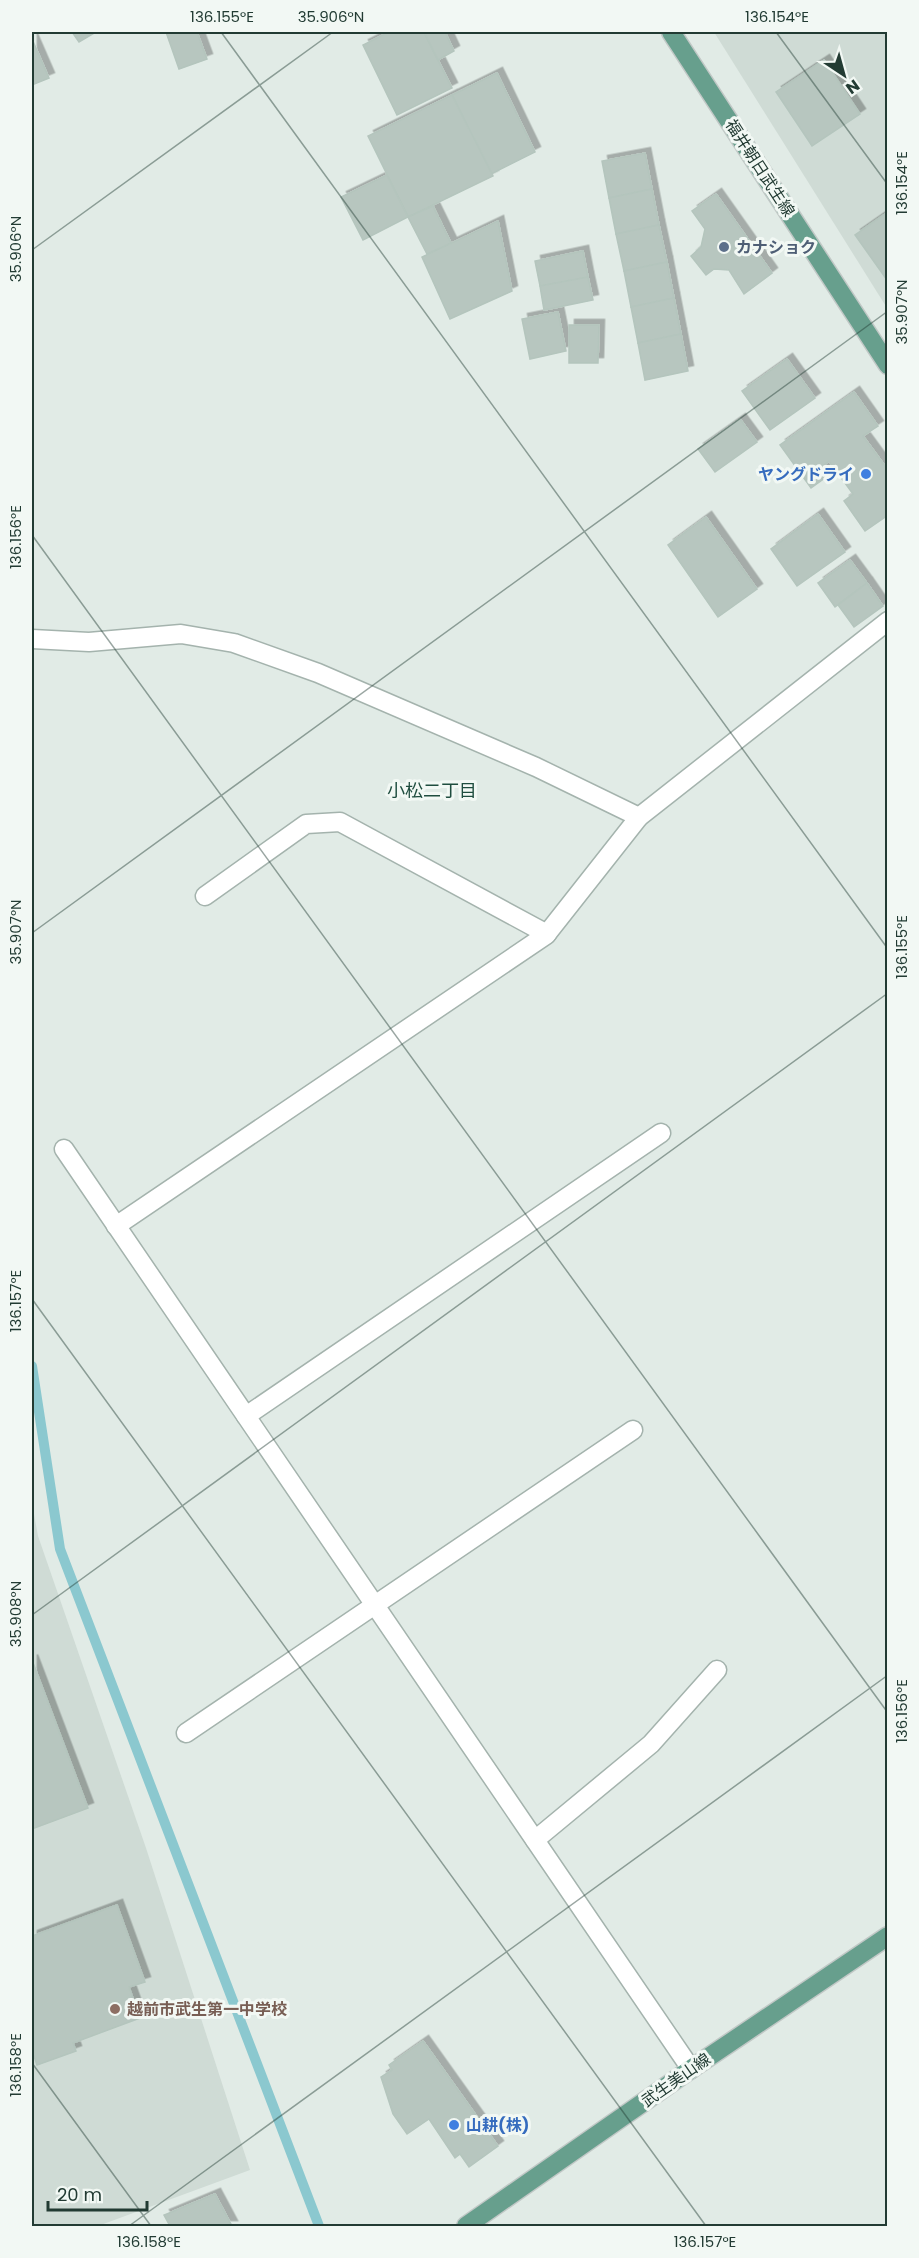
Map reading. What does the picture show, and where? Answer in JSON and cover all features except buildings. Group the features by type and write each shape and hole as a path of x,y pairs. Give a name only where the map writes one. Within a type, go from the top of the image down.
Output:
{"main road":[{"name":"福井朝日武生線","path":"671,32 888,365"},
{"name":"武生美山線","path":"466,2226 691,2069 888,1936"}],"street":[{"path":"116,1226 547,934 639,816 888,621"},
{"path":"32,639 89,642 182,634 234,643 318,673 536,767 639,816"},
{"path":"205,896 306,824 340,822 547,934"},
{"path":"246,1416 661,1133"},
{"path":"64,1149 691,2069"},
{"path":"186,1733 633,1430"},
{"path":"535,1840 651,1744 717,1670"}],"shaded area":[{"path":"714,32 887,32 887,308"},
{"name":"越前市武生第一中学校","path":"32,1503 38,1536 146,1848 250,2170 98,2226 32,2226"}],"waterway":[{"path":"32,1366 60,1549 319,2226"}],"place":[{"name":"カナショク","path":"724,247"},
{"name":"ヤングドライ","path":"866,474"},
{"name":"越前市武生第一中学校","path":"115,2009"},
{"name":"山耕(株)","path":"454,2125"}],"district":[{"name":"小松二丁目","path":"432,790"}]}
